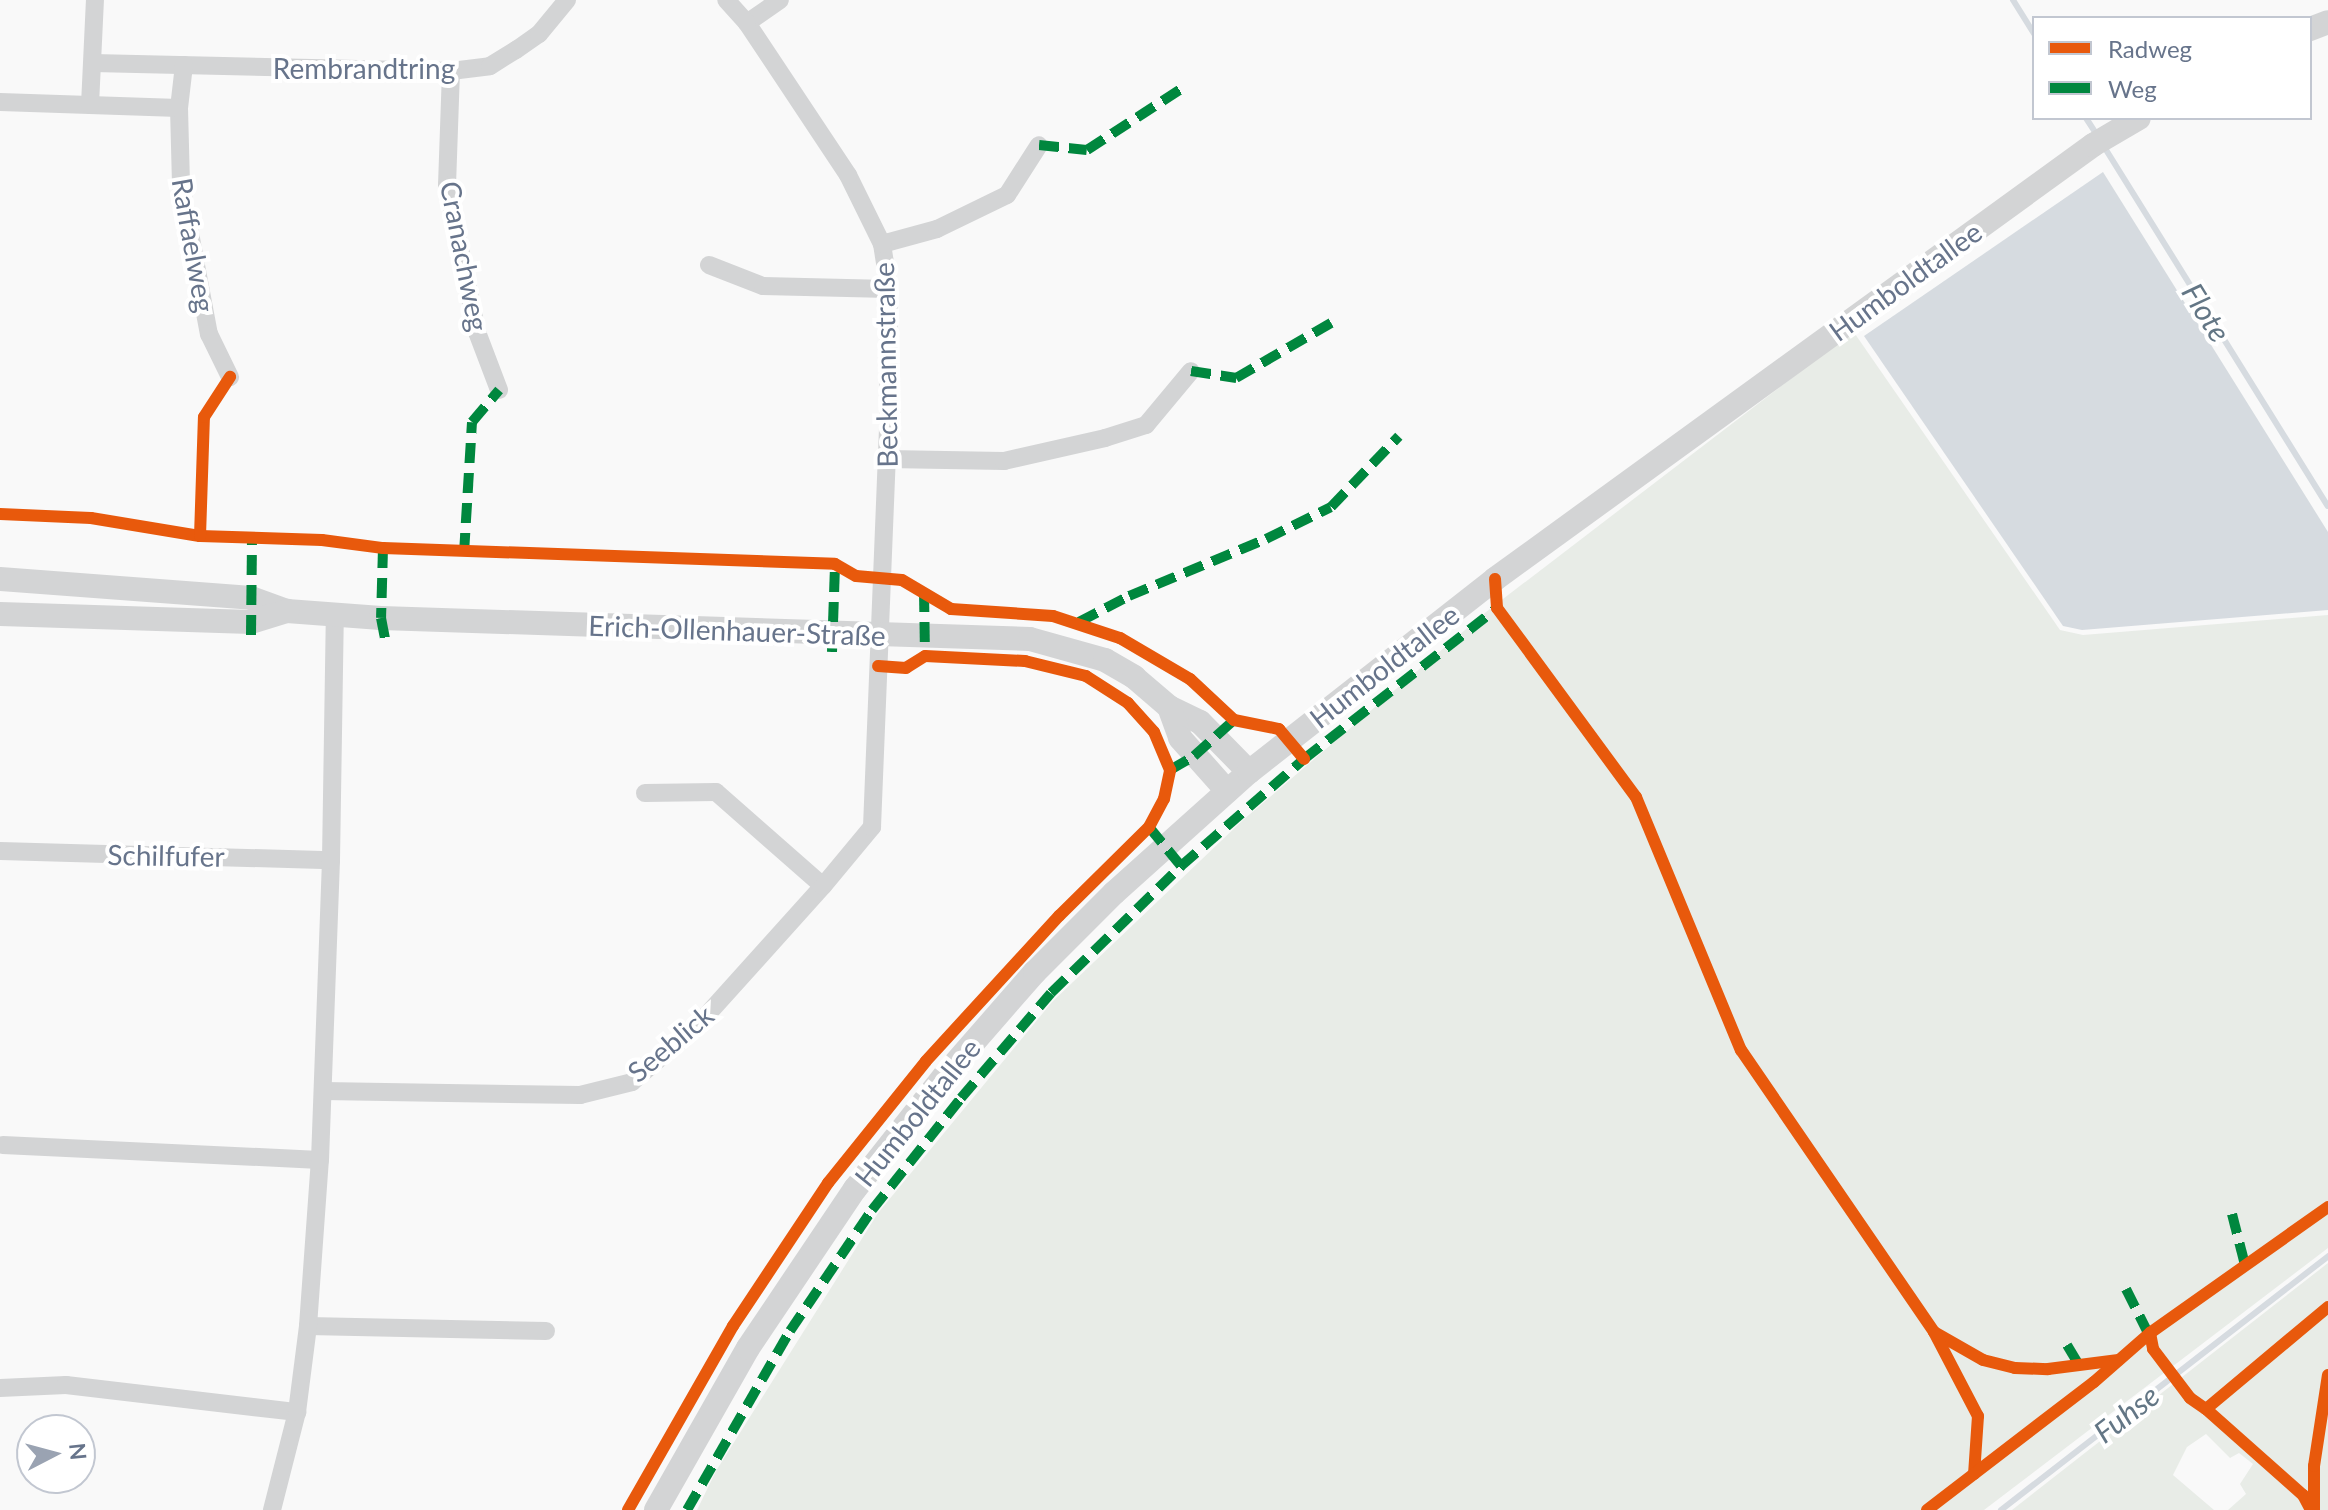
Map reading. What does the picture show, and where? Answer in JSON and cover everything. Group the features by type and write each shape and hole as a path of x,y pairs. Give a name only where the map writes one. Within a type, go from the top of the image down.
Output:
{"street":[{"path":"90,105 95,0"},
{"name":"Rembrandtring","path":"93,63 451,71 490,66 539,34 567,0"},
{"name":"Beckmannstraße","path":"726,0 747,23 848,175 882,244 889,289 881,634"},
{"path":"747,23 780,0"},
{"path":"0,102 179,108 184,65"},
{"name":"Cranachweg","path":"451,71 447,185 477,332 499,390"},
{"name":"Raffaelweg","path":"179,108 181,185 186,221 209,334 230,377"},
{"name":"Humboldtallee","path":"656,1510 697,1434 806,1258 945,1075 1035,972 1103,904 1249,772 1495,579 2093,145 2132,122"},
{"path":"882,244 937,229 1007,195 1039,145"},
{"path":"709,265 763,286 889,289"},
{"path":"887,459 1004,461 1105,438 1146,425 1191,371"},
{"name":"Erich-Ollenhauer-Straße","path":"0,579 251,598 287,611 335,615 1030,639 1069,647 1105,660 1134,677 1169,707 1200,722 1249,772"},
{"name":"Erich-Ollenhauer-Straße","path":"0,614 251,622 287,611"},
{"path":"272,1510 297,1412 308,1326 320,1160 331,860 335,615"},
{"name":"Seeblick","path":"323,1091 580,1095 632,1082 696,1027 872,827 881,634"},
{"name":"Erich-Ollenhauer-Straße","path":"1169,707 1180,738 1227,791"},
{"path":"645,793 716,792 823,886"},
{"name":"Schilfufer","path":"0,851 331,860"},
{"path":"3,1145 320,1160"},
{"path":"308,1326 546,1331"},
{"path":"0,1388 66,1385 297,1412"}],"shaded area":[{"path":"2103,172 2328,532 2328,610 2082,630 2063,626 1864,336"},
{"path":"1853,331 2060,630 2083,635 2328,615 2328,1248 1984,1510 697,1510 716,1471 878,1213 1052,1002 1243,820 1486,612"},
{"path":"2328,1263 2328,1510 2228,1510 2246,1494 2240,1484 2253,1464 2239,1453 2230,1458 2206,1434 2187,1447 2173,1475 2214,1510 2012,1510"}],"waterway":[{"name":"Flote","path":"2013,0 2032,31"},
{"name":"Flote","path":"2087,120 2097,135"},
{"name":"Flote","path":"2103,145 2328,506"},
{"name":"Fuhse","path":"2001,1510 2328,1256"}],"marked path":[{"path":"1039,145 1087,150 1181,89"},
{"path":"1191,371 1236,378 1331,323"},
{"path":"464,553 472,422 499,390"},
{"path":"1079,622 1129,596 1266,539 1331,507 1399,436"},
{"path":"251,635 252,537"},
{"path":"383,548 381,618 385,639"},
{"path":"832,652 835,564"},
{"path":"924,592 925,656"},
{"path":"687,1510 790,1331 872,1210 961,1098 1051,993 1181,866 1304,759 1497,608"},
{"path":"1170,770 1194,756 1234,720"},
{"path":"1149,827 1181,866"},
{"path":"2232,1214 2245,1265"},
{"path":"2126,1289 2151,1339"},
{"path":"2067,1345 2079,1365"}],"cycle path":[{"path":"200,536 204,417 230,377"},
{"path":"0,514 91,518 200,536 322,540 383,548 835,564 856,576 902,580 951,609 1053,616 1120,638 1190,679 1234,720 1279,729 1304,759"},
{"path":"1495,579 1497,608 1636,797 1741,1050 1934,1332 1983,1360 2015,1368 2048,1369 2118,1360"},
{"path":"628,1510 733,1326 828,1183 926,1061 1059,916 1149,827 1164,799 1170,770 1154,732 1128,703 1086,676 1025,661 925,656 906,668 878,666"},
{"path":"1927,1510 2094,1382 2150,1333 2328,1207"},
{"path":"2150,1333 2153,1349 2190,1398 2206,1409 2328,1307"},
{"path":"1934,1332 1978,1416 1974,1474"},
{"path":"2314,1510 2314,1466 2328,1375"},
{"path":"2206,1409 2303,1495 2311,1510"}]}
